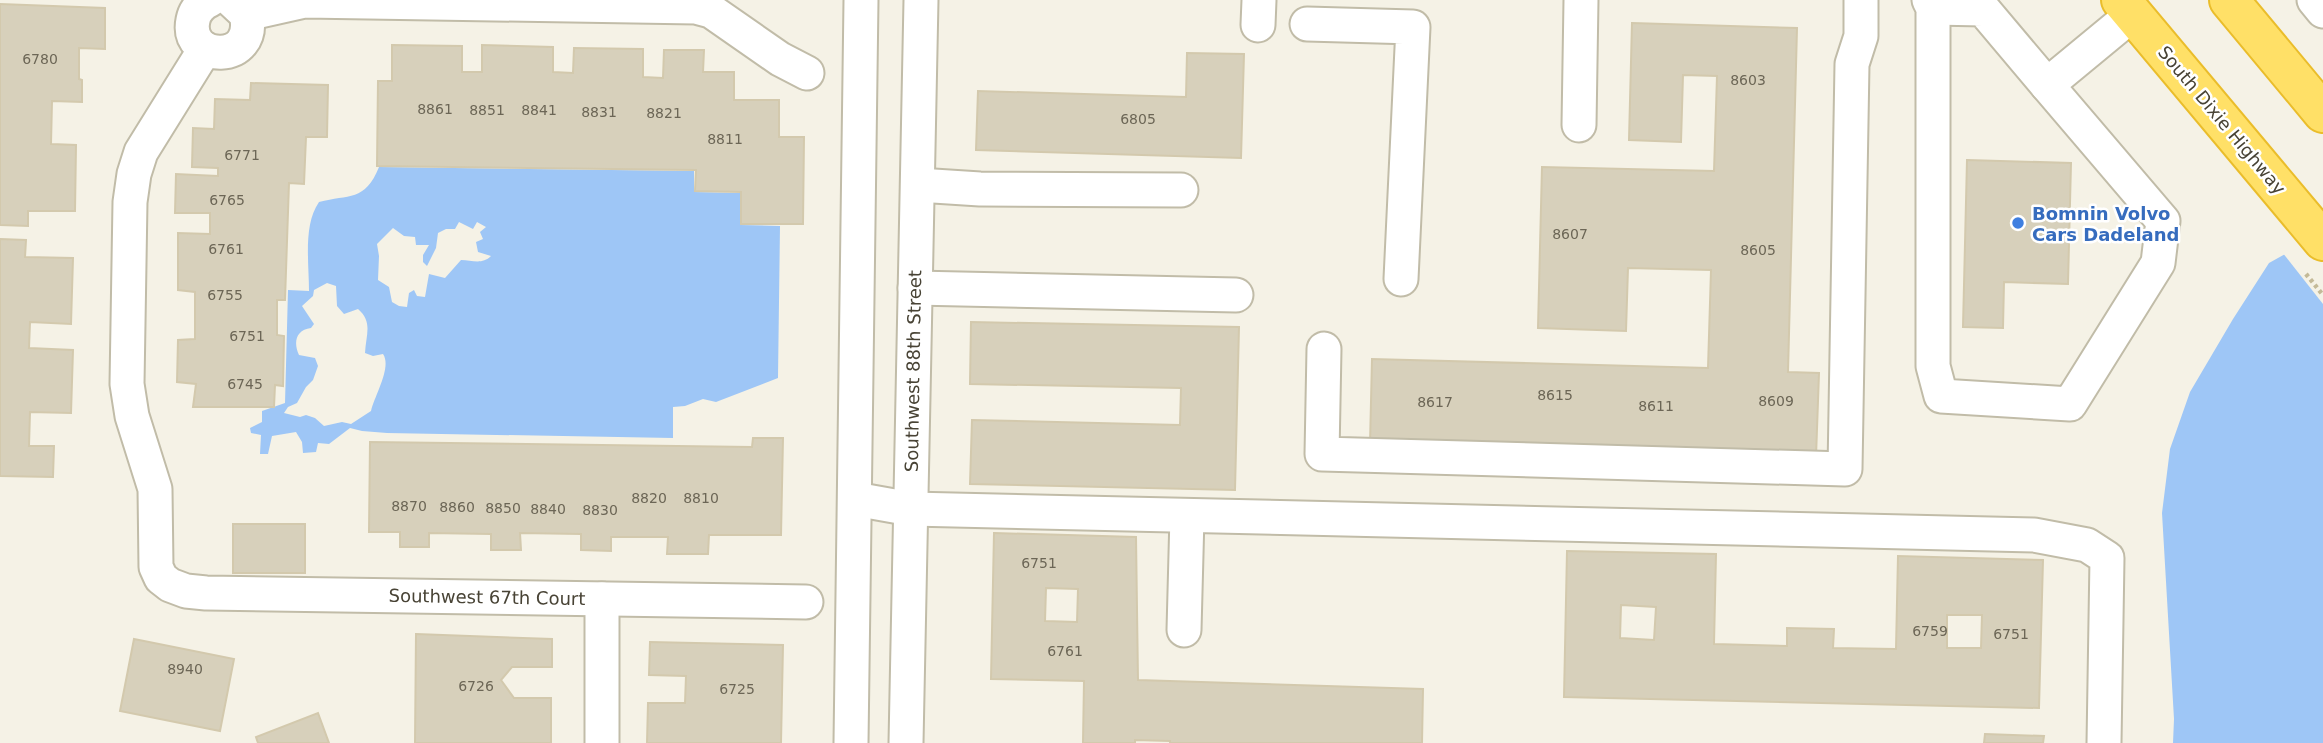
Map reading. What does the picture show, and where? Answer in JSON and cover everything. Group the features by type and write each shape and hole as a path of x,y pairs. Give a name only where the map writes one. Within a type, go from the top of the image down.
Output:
{"highway":[{"path":"2229,0 2323,113"},
{"name":"South Dixie Highway","path":"2127,7 2323,241"}],"street":[{"path":"851,743 861,0"},
{"name":"Southwest 88th Street","path":"906,743 921,0"},
{"path":"1579,125 1581,0"},
{"path":"1839,0 1839,38 1852,64"},
{"path":"1324,349 1322,454 1845,469 1852,64 1861,36 1861,0"},
{"path":"2314,0 2323,11"},
{"path":"201,3 192,27 194,35 205,49 222,53 238,47 247,32 238,7 305,1 696,7 710,11 780,59 807,72"},
{"path":"1933,3 1983,9 2047,85 2163,221 2158,263 2070,404 1941,396 1933,366 1933,3"},
{"path":"2047,85 2127,7"},
{"path":"1307,24 1414,14 1401,279"},
{"name":"Southwest 67th Court","path":"205,49 141,152 134,174 130,202 127,384 132,416 155,489 156,567 161,578 170,586 206,593 806,602"},
{"path":"918,185 980,189 1181,190"},
{"path":"915,288 1236,295"},
{"path":"855,499 911,509 2034,535 2087,545 2107,558 2104,743"},
{"path":"1184,630 1187,516"},
{"path":"602,743 603,599"}],"water":[{"path":"379,167 694,171 694,192 740,193 740,225 780,226 778,378 716,402 703,399 685,406 673,407 673,438 387,433 350,428 329,444 318,443 316,452 303,453 302,442 296,432 272,436 268,454 260,454 261,435 251,433 250,428 262,422 262,411 285,403 288,290 309,291 308,245 314,211 319,202 355,195 374,178","holes":["459,222 473,229 477,222 486,227 480,232 483,239 476,242 478,252 491,256 480,261 461,260 445,278 429,274 425,297 417,296 414,290 409,293 407,307 392,302 389,287 378,280 377,244 393,228 404,236 415,237 416,245 429,245 423,255 423,262 427,266 436,248 438,233 455,229","327,283 336,286 337,306 344,314 358,309 363,314 368,329 365,353 373,356 383,354 385,366 371,411 351,424 342,422 324,426 315,418 306,415 300,417 284,413 288,407 297,403 313,380 318,366 315,358 299,355 296,341 302,331 314,324 302,306 313,296 314,290"]},
{"path":"2323,233 2323,743 2173,743 2174,719 2162,513 2170,449 2190,392 2269,263"}],"pier":[{"path":"2323,229 2323,304 2282,252"}],"building":[{"path":"0,4 105,8 105,49 79,48 82,102 52,101 51,144 76,145 75,211 28,211 28,226 0,225"},
{"path":"1632,23 1797,28 1788,372 1819,373 1816,457 1370,444 1372,359 1708,368 1711,270 1628,268 1626,331 1538,328 1542,167 1714,171 1717,76 1683,75 1681,142 1629,140"},
{"path":"392,45 462,46 462,72 482,72 482,45 553,47 553,72 573,73 574,48 643,49 643,77 663,78 664,50 704,50 703,72 734,72 734,100 779,100 779,137 804,137 803,224 741,224 741,192 695,191 696,170 377,166 378,81 392,81"},
{"path":"1187,53 1244,54 1241,158 976,150 978,91 1186,97"},
{"path":"251,83 328,85 327,137 306,137 304,184 289,183 285,300 277,300 277,335 284,336 283,386 275,385 274,407 193,407 196,384 177,382 178,340 195,339 195,292 178,290 178,233 210,234 210,213 175,213 176,174 218,176 218,168 192,167 193,128 214,129 215,99 250,100"},
{"name":"Bomnin Volvo Cars Dadeland","path":"1967,160 2071,163 2068,284 2004,282 2003,328 1963,327"},
{"path":"0,239 26,240 25,257 73,258 71,324 30,322 29,348 73,350 71,413 30,412 29,446 54,446 53,477 0,476"},
{"path":"971,322 1239,327 1235,490 970,484 972,420 1180,425 1181,388 970,384"},
{"path":"753,438 783,438 781,535 709,535 708,554 667,554 668,537 611,537 611,551 581,550 581,534 520,533 521,550 491,550 491,534 429,533 429,547 400,547 400,532 369,532 370,442 752,447"},
{"path":"233,524 305,524 305,573 233,573"},
{"path":"994,533 1136,537 1138,680 1423,689 1422,743 1170,743 1135,740 1135,743 1083,743 1084,681 991,679","holes":["1046,588 1078,589 1077,622 1045,621"]},
{"path":"1567,551 1716,554 1714,644 1787,646 1787,628 1834,629 1833,648 1896,649 1898,556 2043,560 2039,708 1564,697","holes":["1621,605 1656,607 1654,640 1620,638","1947,615 1982,615 1981,648 1947,648"]},
{"path":"416,634 552,639 552,667 512,667 501,680 514,698 551,698 551,743 415,743"},
{"path":"134,639 234,659 220,731 120,711"},
{"path":"650,642 783,645 781,743 647,743 648,703 685,703 686,676 649,675"},
{"path":"318,713 329,743 258,743 256,737"},
{"path":"1985,734 2044,736 2043,743 1984,743"}],"place":[{"name":"Bomnin Volvo Cars Dadeland","path":"2018,223"}]}
